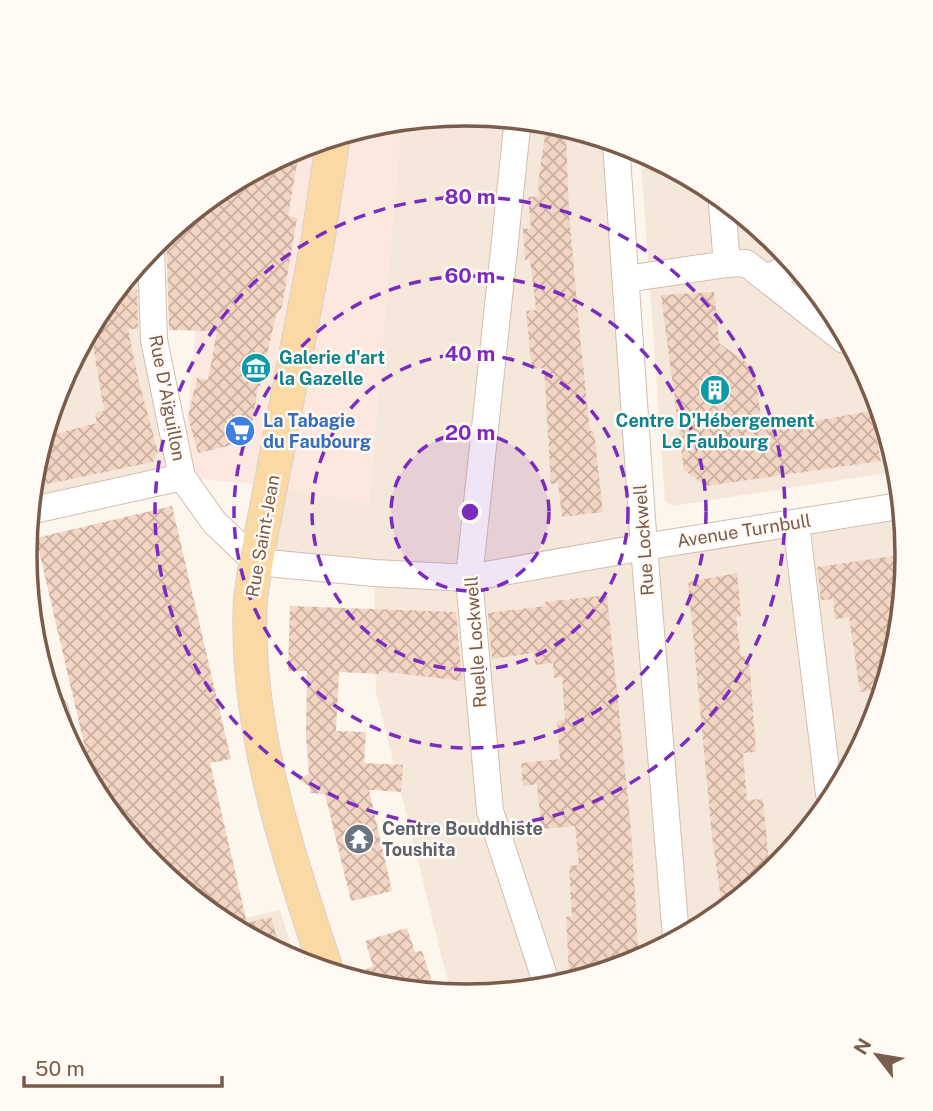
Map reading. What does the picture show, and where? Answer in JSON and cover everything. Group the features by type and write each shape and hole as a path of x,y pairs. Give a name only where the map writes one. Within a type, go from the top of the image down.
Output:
{"main road":[{"name":"Rue Saint-Jean","path":"323,960 271,793 257,721 250,608 256,562 318,239 332,148"}],"street":[{"name":"Ruelle Lockwell","path":"517,129 469,578 490,811 545,978"},
{"name":"Rue Lockwell","path":"617,153 644,547 676,931"},
{"path":"723,211 727,264"},
{"name":"Rue D'Aiguillon","path":"152,263 154,340 182,477 214,522 256,562"},
{"path":"626,279 746,263 833,331"},
{"path":"765,278 787,269"},
{"path":"39,509 182,477"},
{"name":"Avenue Turnbull","path":"256,562 374,573 469,578 894,507"},
{"path":"796,523 828,787"}],"shaded area":[{"path":"466,126 523,129 578,140 616,153 644,546 894,507 896,556 893,612 882,667 852,746 824,794 790,839 750,879 681,928 631,953 578,971 523,982 449,984 376,692 374,574 256,562 272,486 369,503 401,131"},
{"path":"401,131 369,503 272,486 182,477 206,214 252,183 302,158 355,140"},
{"path":"641,163 705,198 750,232 790,272 824,317 852,365 873,417 888,473 673,506 665,501"},
{"path":"153,262 182,477 39,509 51,444 69,391 109,317"},
{"path":"280,910 292,948 276,941 239,920"}],"building":[{"path":"545,133 566,137 569,214 580,336 590,431 594,431 603,512 562,517 558,483 551,484 544,368 532,369 526,311 536,310 530,259 525,260 523,228 531,229 528,197 539,196 538,183"},
{"path":"298,160 288,216 297,218 282,307 276,315 258,386 252,425 241,423 246,442 198,453 188,417 197,378 208,380 217,331 169,330 166,249 183,232 228,198"},
{"path":"137,290 138,329 128,329 158,452 153,462 43,485 54,434 97,423 95,413 104,411 94,341 128,292"},
{"name":"Centre D'Hébergement Le Faubourg","path":"714,292 719,343 754,368 763,430 871,411 881,461 706,486 684,470 661,295"},
{"path":"172,506 231,759 210,763 247,923 271,917 278,942 228,913 183,879 143,839 94,770 87,757 38,538"},
{"path":"896,556 893,612 882,667 874,690 860,692 849,617 835,619 833,599 821,600 817,567"},
{"path":"737,573 741,616 736,617 741,657 749,656 756,752 743,753 747,800 763,799 769,860 721,901 712,836 688,582"},
{"path":"607,595 631,829 638,950 569,973 566,917 572,916 569,866 579,865 575,826 541,829 537,784 523,786 521,763 560,759 557,721 565,720 562,677 554,678 553,663 535,665 534,653 492,659 488,613 546,606 545,602"},
{"path":"290,606 456,612 462,681 379,671 379,674 339,672 336,731 366,732 364,763 403,765 401,792 369,790 392,891 351,901 325,794 310,793 310,787 298,779 309,774 306,736 307,671 288,671"},
{"path":"407,928 415,952 422,951 433,984 360,972 373,966 365,941"}],"place":[{"name":"Galerie d'art la Gazelle","path":"256,368"},
{"name":"Centre D'Hébergement Le Faubourg","path":"715,390"},
{"name":"La Tabagie du Faubourg","path":"240,431"},
{"name":"Centre Bouddhiste Toushita","path":"359,839"}]}
